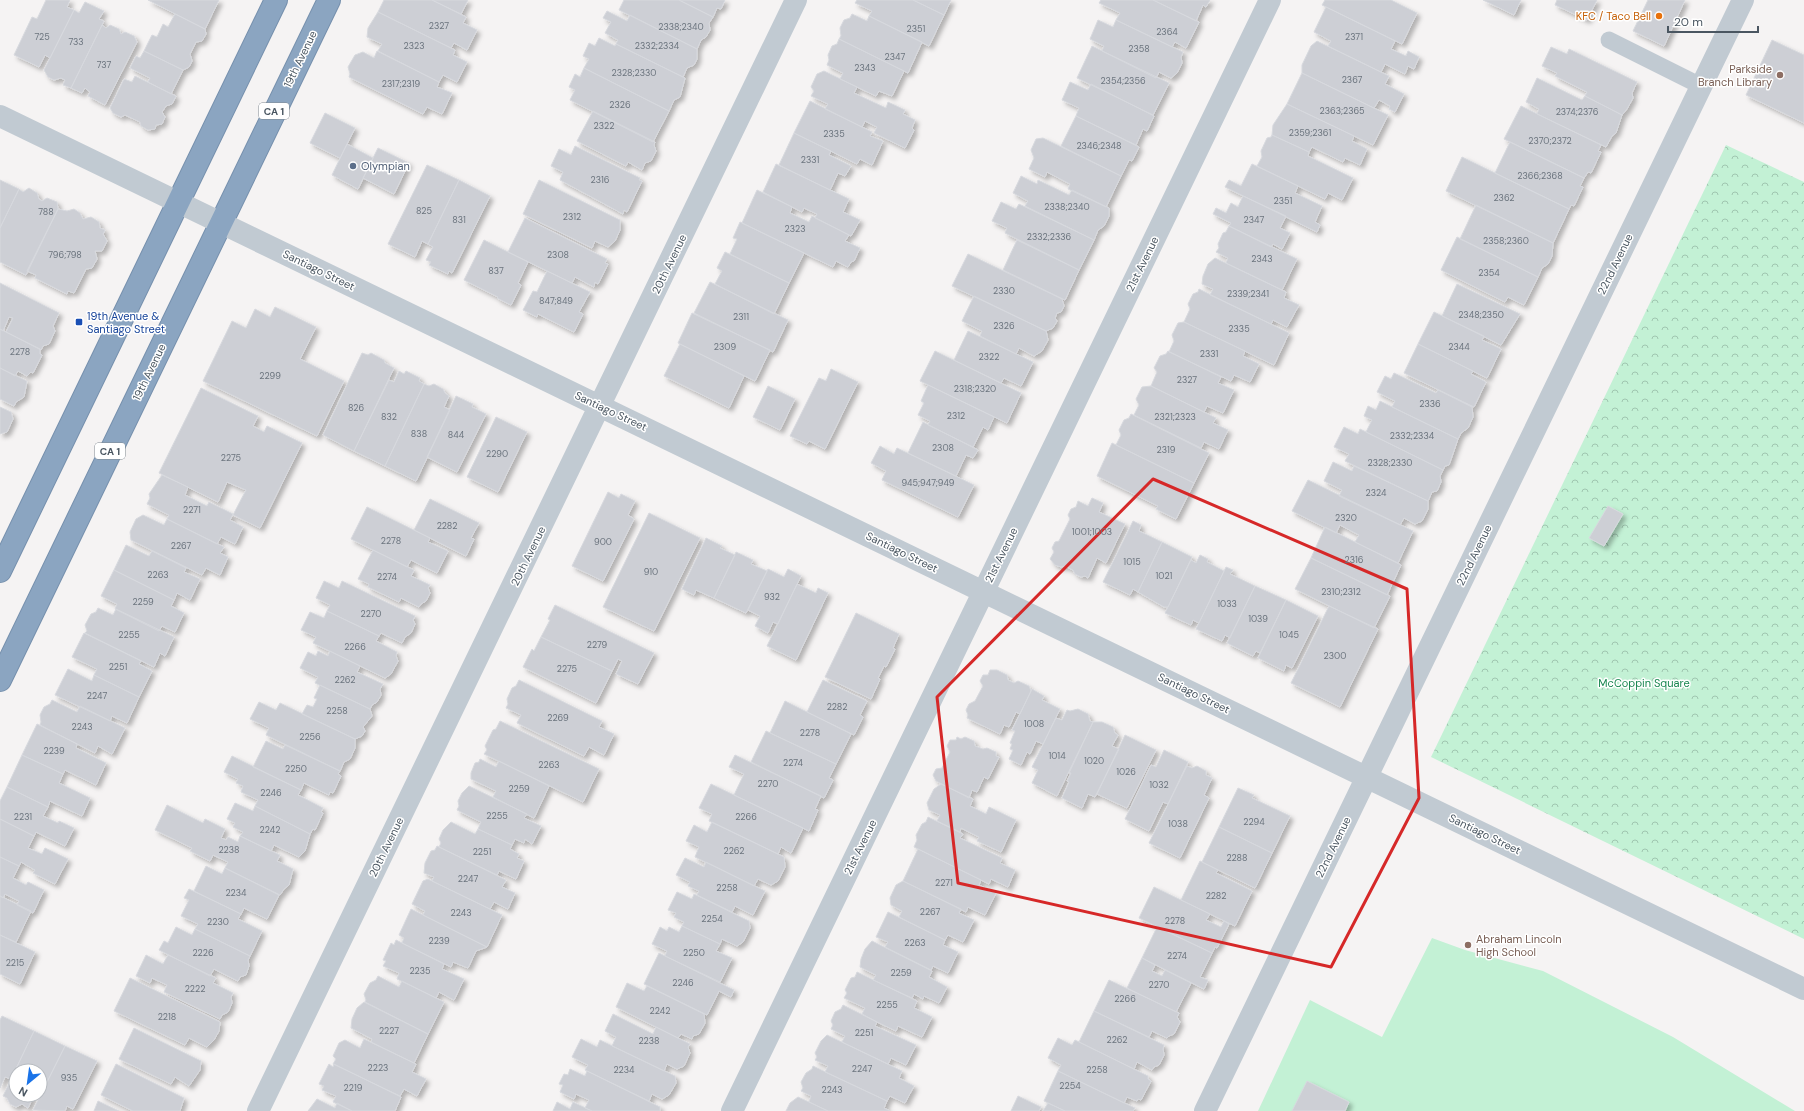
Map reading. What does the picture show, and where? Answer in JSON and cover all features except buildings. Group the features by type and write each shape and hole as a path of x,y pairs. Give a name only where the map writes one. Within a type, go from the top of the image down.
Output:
{"highway":[{"path":"0,571 276,0"},
{"name":"19th Avenue","path":"0,680 328,0"}],"street":[{"name":"20th Avenue","path":"258,1111 796,0"},
{"name":"21st Avenue","path":"732,1111 1270,0"},
{"name":"22nd Avenue","path":"1205,1111 1743,0"},
{"name":"Santiago Street","path":"0,116 1804,989"}],"lane":[{"path":"1609,40 1701,86"}],"highlighted area":[{"path":"1153,479 1407,589 1419,798 1331,967 958,883 937,697"}],"green space":[{"name":"McCoppin Square","path":"1726,145 1804,182 1804,939 1431,757"},
{"path":"1432,938 1465,950 1543,971 1673,1037 1795,1111 1258,1111 1310,1000 1382,1037"}],"place":[{"name":"KFC / Taco Bell","path":"1659,16"},
{"name":"Parkside Branch Library","path":"1780,75"},
{"name":"Olympian","path":"353,166"},
{"name":"19th Avenue & Santiago Street","path":"79,322"},
{"name":"Abraham Lincoln High School","path":"1468,945"}]}
